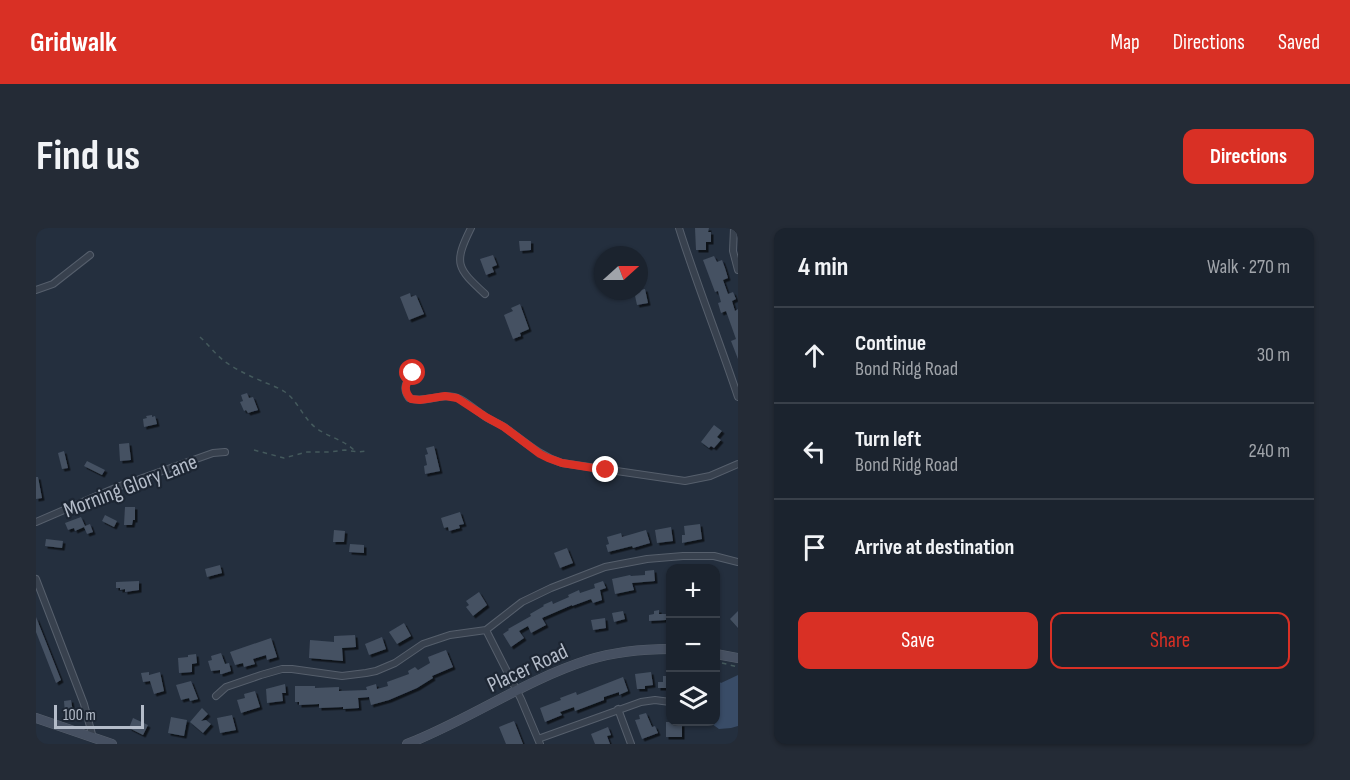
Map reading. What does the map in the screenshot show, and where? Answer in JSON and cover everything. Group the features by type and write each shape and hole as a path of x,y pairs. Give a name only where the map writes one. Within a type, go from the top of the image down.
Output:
{"main road":[{"name":"Placer Road","path":"407,744 468,717 551,674 589,660 621,653 666,649"},
{"path":"720,655 738,658"},
{"path":"36,718 112,744"}],"street":[{"path":"471,228 460,252 460,265 465,274 485,294"},
{"path":"679,228 738,397"},
{"path":"734,228 733,251 738,270"},
{"path":"36,291 53,284 90,255"},
{"path":"413,373 405,386 405,392 410,398 416,400 445,396 457,398 504,427 540,454 562,463 685,481 710,476 738,464"},
{"name":"Morning Glory Lane","path":"36,522 120,486 213,453 225,452"},
{"path":"216,696 226,687 282,669 342,676 366,674 395,663 423,644 450,635 486,630 522,602 605,567 647,558 683,556 714,556 738,562"},
{"path":"36,579 84,704 93,738"},
{"path":"486,630 539,741 618,709 650,700 666,702"},
{"path":"618,709 631,744"}],"path":[{"path":"200,336 227,364 285,392 313,425 325,435 356,452"},
{"path":"254,450 284,458 307,452 367,451"},
{"path":"720,663 738,667"}],"water":[{"path":"738,675 738,726 719,729 715,726 720,726 721,683"}],"building":[{"path":"695,228 709,228 708,232 711,232 711,242 706,242 706,250 696,250"},
{"path":"519,241 531,241 531,250 520,251"},
{"path":"493,255 497,265 492,267 494,272 486,275 480,259"},
{"path":"714,256 717,262 722,260 728,278 723,280 728,294 733,292 736,299 732,301 735,311 738,309 738,359 731,341 736,339 726,311 721,313 718,291 715,292 703,260"},
{"path":"410,293 411,297 416,295 424,314 409,320 400,297"},
{"path":"636,300 647,300 648,303 637,305"},
{"path":"520,304 529,329 513,339 504,315 513,311 511,308"},
{"path":"247,393 249,398 253,397 258,410 248,413 244,411 240,402 243,401 241,395"},
{"path":"152,415 152,417 155,416 157,424 144,427 143,419"},
{"path":"714,425 722,431 717,437 721,440 714,448 711,446 709,448 701,442"},
{"path":"129,443 131,460 120,461 119,444"},
{"path":"434,446 440,471 425,474 424,466 427,465 425,455 428,454 426,448"},
{"path":"64,451 68,468 62,469 58,453"},
{"path":"87,461 105,470 102,475 84,466"},
{"path":"36,477 38,477 42,498 36,499"},
{"path":"125,507 135,507 135,520 132,525 124,525"},
{"path":"460,512 464,524 459,525 460,528 449,531 448,527 444,528 441,518"},
{"path":"105,515 117,521 114,527 102,521"},
{"path":"81,517 85,526 90,524 93,532 87,534 84,527 75,531 74,528 68,530 65,523"},
{"path":"700,524 702,539 682,543 682,535 685,535 684,526"},
{"path":"671,527 673,541 657,543 655,530"},
{"path":"334,530 345,531 344,542 333,542"},
{"path":"646,530 650,543 608,552 607,537 621,533 622,537"},
{"path":"46,539 63,541 62,548 45,546"},
{"path":"350,544 364,545 364,553 349,552"},
{"path":"567,548 573,563 560,568 554,553"},
{"path":"220,565 222,573 207,577 205,569"},
{"path":"654,570 655,581 632,583 634,590 615,594 612,579 630,575 645,575 645,571"},
{"path":"139,581 139,590 125,592 125,589 116,588 116,582"},
{"path":"603,581 606,588 600,590 602,600 593,603 591,599 542,618 546,625 531,633 528,626 519,631 524,638 511,647 503,634 508,629 531,616 530,614 543,605 552,601 553,604 579,590 580,593 595,588 594,584"},
{"path":"479,592 487,605 473,616 466,607 469,605 466,601"},
{"path":"659,610 659,614 666,614 666,620 649,621 649,615 654,614 654,611"},
{"path":"623,611 625,619 614,622 612,613"},
{"path":"738,611 738,628 730,619"},
{"path":"36,617 61,680 56,683 36,632"},
{"path":"605,618 606,628 593,630 591,620"},
{"path":"404,623 411,636 397,644 389,632"},
{"path":"355,635 356,647 342,648 343,661 309,658 310,640 334,642 334,636"},
{"path":"382,637 386,649 369,655 365,644"},
{"path":"271,638 277,657 267,660 266,655 253,659 255,664 244,667 243,663 235,665 230,652"},
{"path":"446,650 453,667 432,676 433,678 417,688 389,700 371,705 369,697 358,698 359,708 343,709 343,707 319,708 319,704 299,705 299,702 295,702 295,686 339,687 339,691 367,690 366,687 376,684 377,689 388,686 387,682 409,674 408,671 415,667 418,670 430,663 428,657"},
{"path":"221,653 225,664 229,663 231,671 220,674 220,670 211,671 208,661 212,660 211,656"},
{"path":"196,654 197,663 192,664 192,672 179,673 178,658"},
{"path":"149,672 149,675 160,672 164,691 154,694 150,681 143,682 141,673"},
{"path":"651,672 653,685 645,686 645,689 637,689 635,674"},
{"path":"663,676 666,676 666,688 658,688 658,682 663,682"},
{"path":"623,677 628,691 604,697 604,700 575,711 574,707 560,712 562,715 545,722 540,708 576,692 577,695"},
{"path":"191,681 198,699 181,700 176,685"},
{"path":"285,684 286,693 282,693 283,701 267,703 266,689"},
{"path":"255,691 260,707 241,713 237,700 245,698 244,694"},
{"path":"71,700 73,712 65,713 64,701"},
{"path":"202,708 208,714 201,721 206,720 211,724 203,733 190,722"},
{"path":"646,713 652,727 655,726 658,733 642,739 635,720 640,719 639,715"},
{"path":"232,715 236,730 220,733 217,718"},
{"path":"171,717 187,720 184,736 168,733"},
{"path":"133,718 148,725 143,735 129,728"},
{"path":"514,721 523,744 506,744 499,727"},
{"path":"666,726 682,726 682,737 666,737"},
{"path":"608,727 611,735 607,736 610,744 595,744 591,734"}],"route":[{"path":"413,373 405,389 411,399 445,396 457,398 552,460 606,470"}]}
